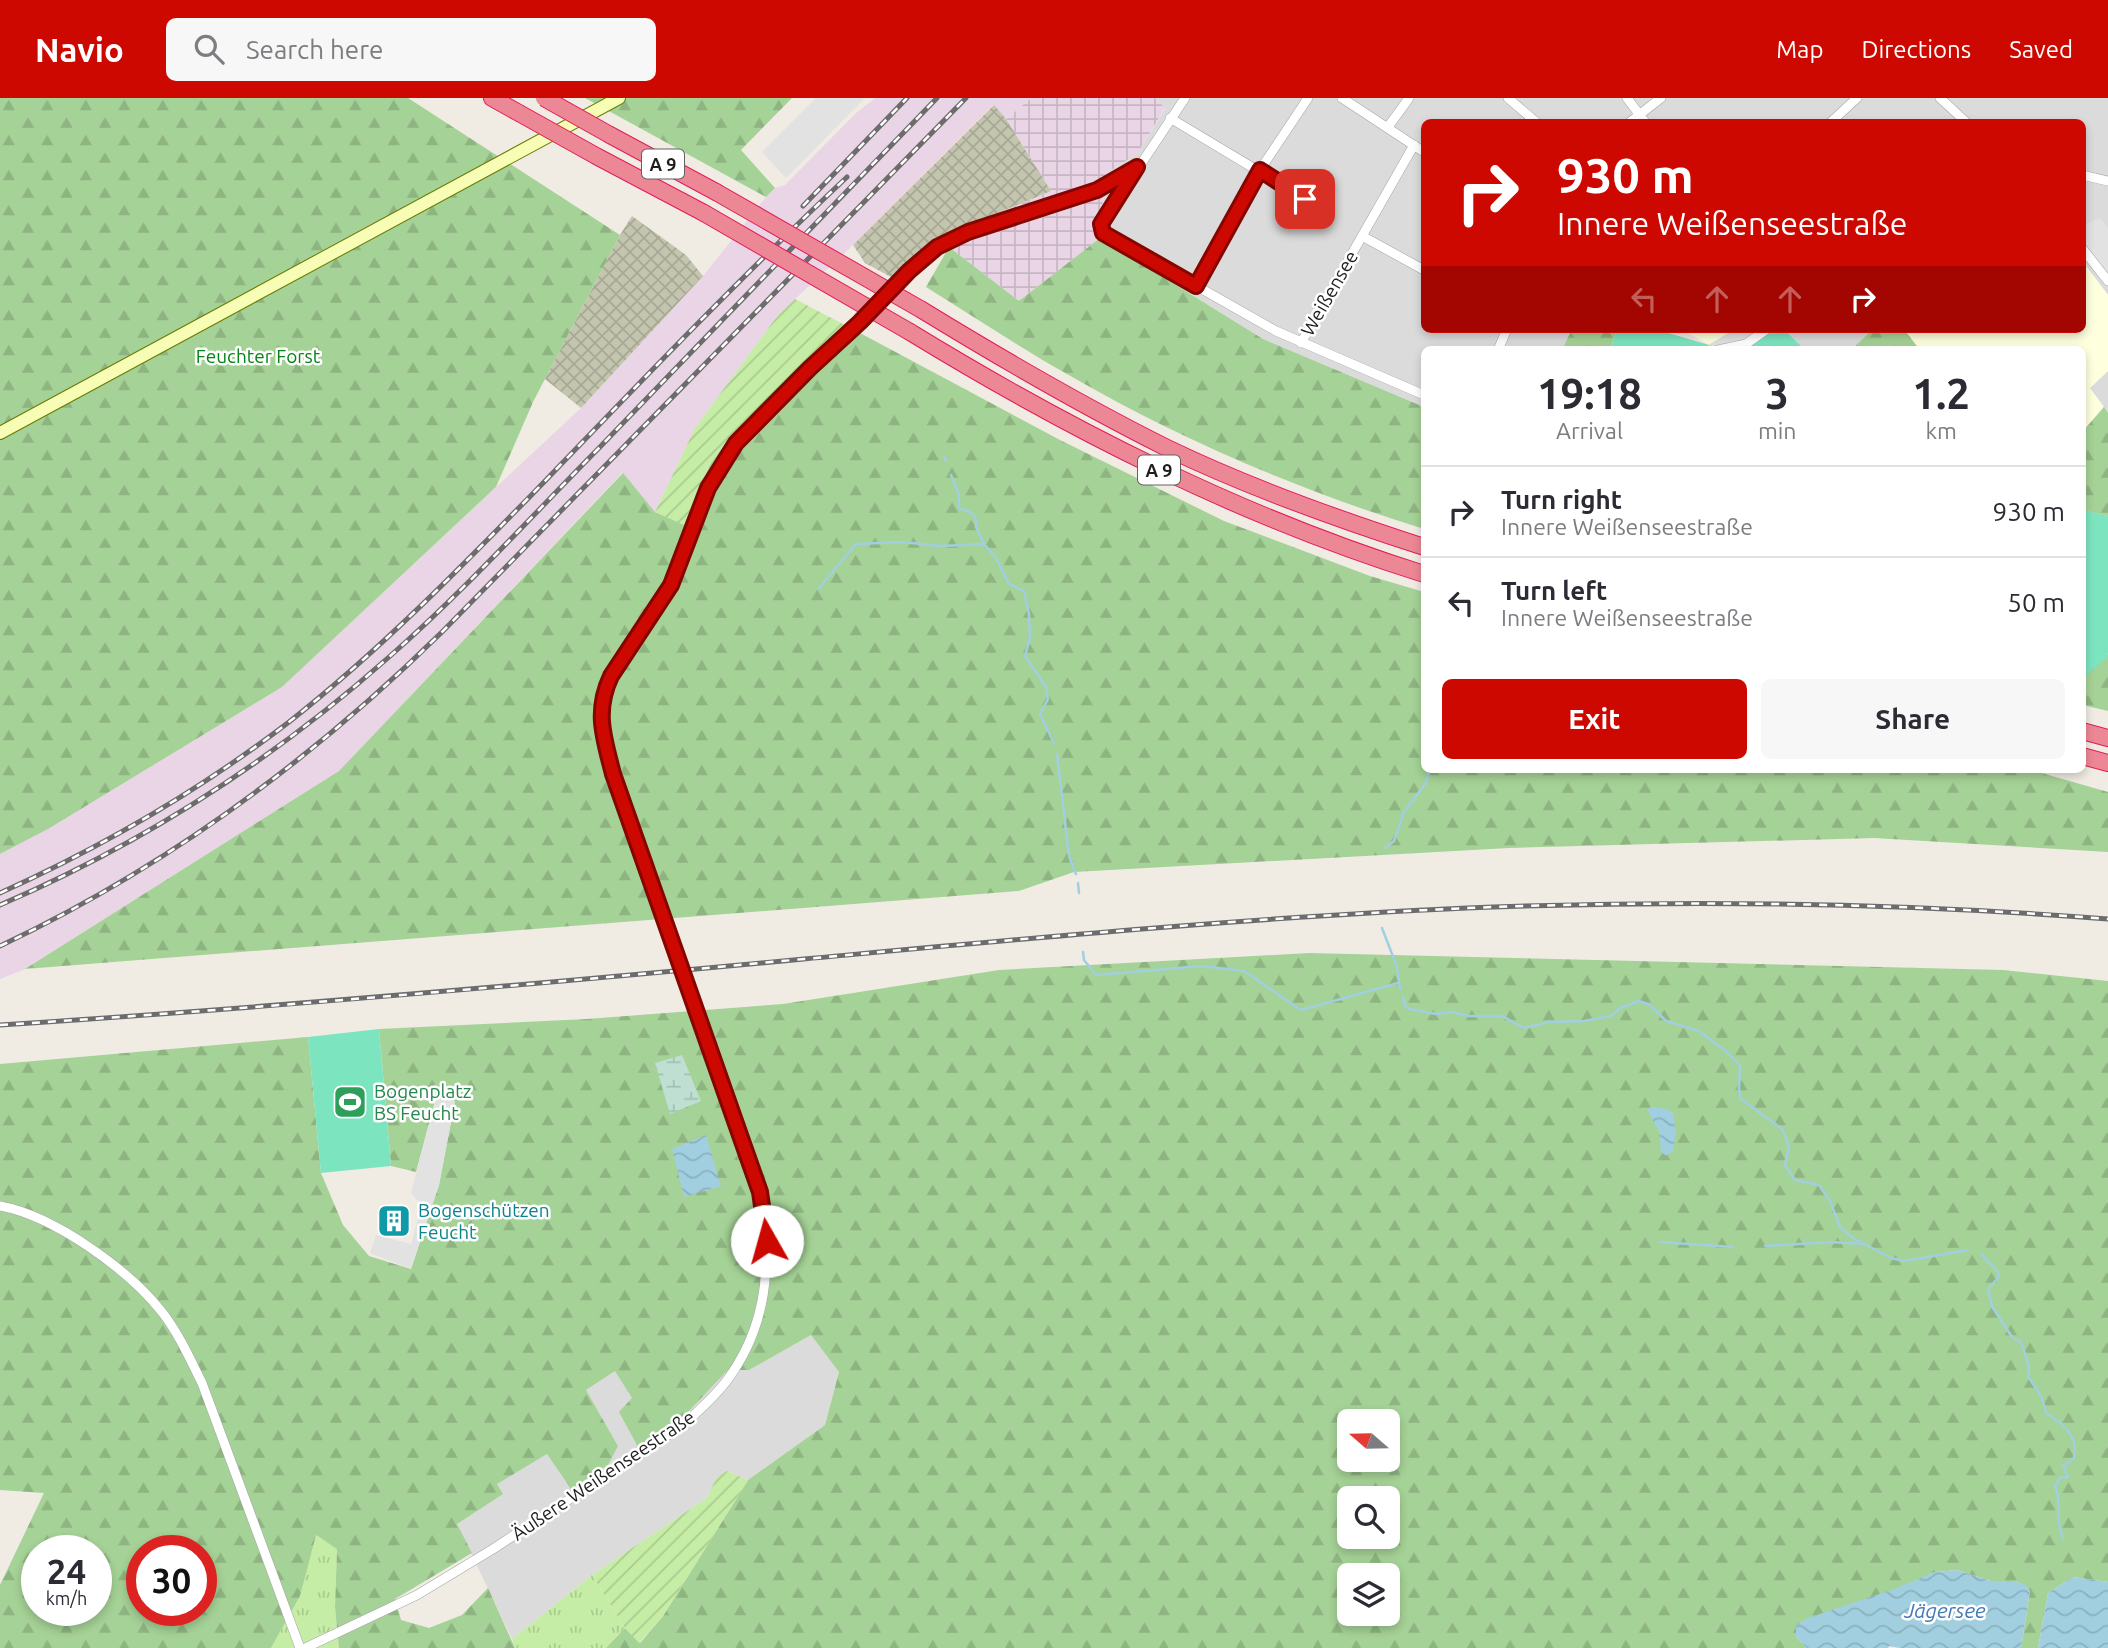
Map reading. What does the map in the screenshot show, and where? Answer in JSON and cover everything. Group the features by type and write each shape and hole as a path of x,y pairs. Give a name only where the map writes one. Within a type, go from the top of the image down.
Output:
{"highway":[{"name":"A 9","path":"492,98 704,213 999,387 1085,433 1217,496 1327,540 1421,573"},
{"name":"A 9","path":"544,98 716,192 1068,396 1170,449 1340,519 1421,546"},
{"path":"2086,732 2108,738"},
{"path":"2086,757 2108,763"}],"main road":[{"path":"0,433 620,98"}],"street":[{"path":"1185,98 1101,224 1103,233 1301,343"},
{"path":"1196,286 1260,170 1308,98"},
{"path":"1342,98 1421,150"},
{"path":"1388,127 1409,98"},
{"path":"1508,98 1532,119"},
{"path":"1627,98 1642,119 1661,98"},
{"path":"1834,119 1857,98"},
{"path":"1940,98 1963,119"},
{"path":"1170,118 1305,199"},
{"name":"Weißensee","path":"1414,145 1301,343 1421,394"},
{"name":"Äußere Weißenseestraße","path":"302,1648 417,1595 682,1426 728,1380 743,1355 763,1298 768,1260 766,1223 760,1192 613,774 600,721 604,691 671,585 712,480 736,443 810,368 937,247 968,232 1097,190 1137,167"},
{"path":"2086,176 2108,181"},
{"name":"Weißensee","path":"1362,236 1421,268"},
{"path":"2086,253 2108,281"},
{"path":"1745,346 1762,333"},
{"path":"0,1206 47,1223 84,1244 130,1279 162,1312 186,1349 202,1383 302,1648"}],"shaded area":[{"path":"816,98 865,98 786,178 762,152"},
{"path":"875,98 1031,98 1006,119 993,105 853,245 778,315 695,428 655,512 622,473 339,771 25,969 0,979 0,854 48,829 282,687 581,408 703,276 766,197 775,188 785,185 855,114"},
{"path":"1031,98 1155,98 1165,108 1137,154 1105,174 1100,238 1019,301 949,247 971,224 1051,191 1006,119"},
{"path":"1155,98 2108,98 2108,295 2086,266 2086,119 1421,119 1421,333 1570,333 1564,346 1421,346 1421,406 1263,339 1101,238 1105,174 1137,154 1165,109"},
{"path":"994,105 1006,119 1051,191 971,224 949,247 931,243 891,277 865,263 853,245"},
{"path":"632,216 686,255 703,276 581,408 545,379"},
{"path":"2100,218 2108,228 2108,274 2086,245 2086,224"},
{"path":"2086,266 2108,295 2108,371 2090,388 2104,407 2086,428 2086,346 1917,346 1907,333 2086,333"},
{"path":"1688,333 1729,333 1709,345"},
{"path":"1729,333 1759,333 1744,346 1709,345"},
{"path":"1789,333 1869,333 1855,346 1801,346"},
{"path":"2108,371 2108,413 2090,388"},
{"path":"436,1097 455,1101 439,1185 411,1269 370,1253 376,1235 411,1244 422,1205 411,1193"},
{"path":"811,1335 839,1372 825,1425 748,1480 727,1471 708,1497 592,1575 512,1639 457,1524 502,1494 496,1484 547,1454 618,1446 586,1390 616,1370 632,1398 687,1413 728,1370 749,1370"}],"green space":[{"name":"Feuchter Forst","path":"0,98 408,98 620,235 533,402 496,487 282,687 48,829 0,854"},
{"path":"585,98 792,98 741,150 775,188 766,197"},
{"path":"1100,238 1263,339 1421,406 1421,528 1332,498 1197,442 1109,398 1049,364 926,287 949,247 1019,301"},
{"path":"795,299 845,325 730,437 710,464 684,525 655,512 695,428 778,315"},
{"path":"845,325 1060,440 1224,521 1370,576 1421,591 1421,773 2042,773 2108,792 2108,852 1874,838 1509,848 1074,872 1019,891 25,969 339,771 623,473 655,512 684,524 710,464 730,437"},
{"path":"1570,333 1616,333 1611,346 1564,346"},
{"path":"1616,333 1668,333 1709,345 1729,333 1788,333 1801,346 1611,346"},
{"path":"1869,333 1907,333 1917,346 1855,346"},
{"path":"2104,407 2108,413 2108,516 2086,511 2086,428"},
{"path":"2086,511 2108,516 2107,658 2086,675"},
{"path":"2108,653 2108,711 2086,706 2086,674 2106,658"},
{"path":"1309,953 2003,970 2108,981 2108,1582 2073,1577 2048,1593 2038,1648 2021,1648 2030,1591 2016,1581 1991,1581 1957,1570 1935,1572 1796,1637 1807,1648 606,1648 625,1628 640,1643 663,1616 748,1480 825,1425 839,1372 811,1335 749,1370 728,1370 687,1413 638,1447 619,1412 632,1398 615,1371 586,1390 618,1446 608,1465 571,1489 547,1454 497,1484 503,1494 457,1524 472,1553 395,1599 401,1620 429,1628 462,1615 488,1588 515,1648 339,1648 335,1607 337,1549 316,1535 300,1596 271,1648 0,1648 0,1585 21,1541 21,1626 112,1626 112,1535 24,1535 44,1493 0,1490 0,1064 308,1037 321,1173 343,1225 369,1256 411,1269 439,1185 455,1101 436,1097 416,1172 391,1166 379,1029 587,1019 783,1004 999,970"},
{"name":"Bogenplatz BS Feucht","path":"379,1029 391,1166 321,1173 308,1037"},
{"path":"682,1055 701,1101 670,1114 655,1063"},
{"path":"727,1471 748,1480 663,1616 639,1643 625,1628 592,1575 708,1497 716,1478"},
{"path":"315,1535 337,1548 335,1607 339,1648 271,1648 300,1596"},
{"path":"592,1575 625,1628 606,1648 515,1648 512,1639"}],"water":[{"path":"1647,1109 1668,1109 1673,1113 1676,1132 1673,1151 1665,1156 1661,1152 1659,1132"},
{"path":"706,1135 721,1186 684,1197 672,1149"},
{"name":"Jägersee","path":"1957,1570 1991,1581 2016,1581 2027,1586 2030,1591 2021,1648 1807,1648 1796,1637 1796,1626 1805,1619 1935,1572"},
{"name":"Jägersee","path":"2073,1577 2108,1582 2108,1648 2038,1648 2048,1593"}],"waterway":[{"path":"944,456 946,461"},
{"path":"951,475 959,494 959,508 970,512 976,519 976,527 984,544 996,558 1009,584 1024,591 1030,638 1025,656 1046,687 1048,699 1040,714 1054,743"},
{"path":"819,588 856,544 984,544"},
{"path":"1057,754 1069,856 1076,874"},
{"path":"1385,848 1394,841 1404,812 1425,784 1429,773"},
{"path":"1078,883 1079,893"},
{"path":"1382,928 1397,967 1400,989"},
{"path":"1083,952 1084,960 1096,975 1201,966 1244,971 1301,1010 1398,983"},
{"path":"1403,997 1405,1006 1409,1009 1436,1014 1452,1012 1469,1016 1502,1016 1524,1028 1549,1022 1584,1021 1611,1016 1620,1008 1639,1001 1650,1005 1666,1021 1699,1031 1727,1052 1740,1066 1741,1099 1782,1129 1789,1146 1785,1165 1795,1180 1819,1185 1830,1201 1840,1227 1853,1238 1891,1258 1904,1261 1968,1250"},
{"path":"1660,1242 1733,1247"},
{"path":"1765,1246 1830,1242 1863,1244"},
{"path":"1981,1254 1998,1272 1999,1277 1988,1289 1992,1306 2013,1338 2021,1342 2029,1366 2028,1376 2042,1398 2046,1413 2064,1426 2074,1443 2074,1458 2063,1466 2068,1477 2060,1478 2055,1486 2063,1538"}],"railway":[{"path":"803,206 907,98"},
{"path":"0,905 105,855 205,796 300,730 389,657 495,555 937,98"},
{"path":"0,946 62,915 179,846 289,767 342,724 443,631 966,98"},
{"path":"0,893 113,837 185,794 255,747 323,694 453,574 770,251 847,177"},
{"path":"0,1025 402,995 1148,928 1407,911 1570,905 1800,904 1955,909 2108,919"}],"place":[{"name":"Bogenplatz BS Feucht","path":"350,1102"},
{"name":"Bogenschützen Feucht","path":"394,1221"}],"route":[{"path":"767,1241 760,1192 613,774 600,721 604,691 671,585 708,488 736,443 909,271 937,247 968,232 1097,190 1137,167 1101,224 1103,233 1196,286 1260,170 1305,199"}]}
